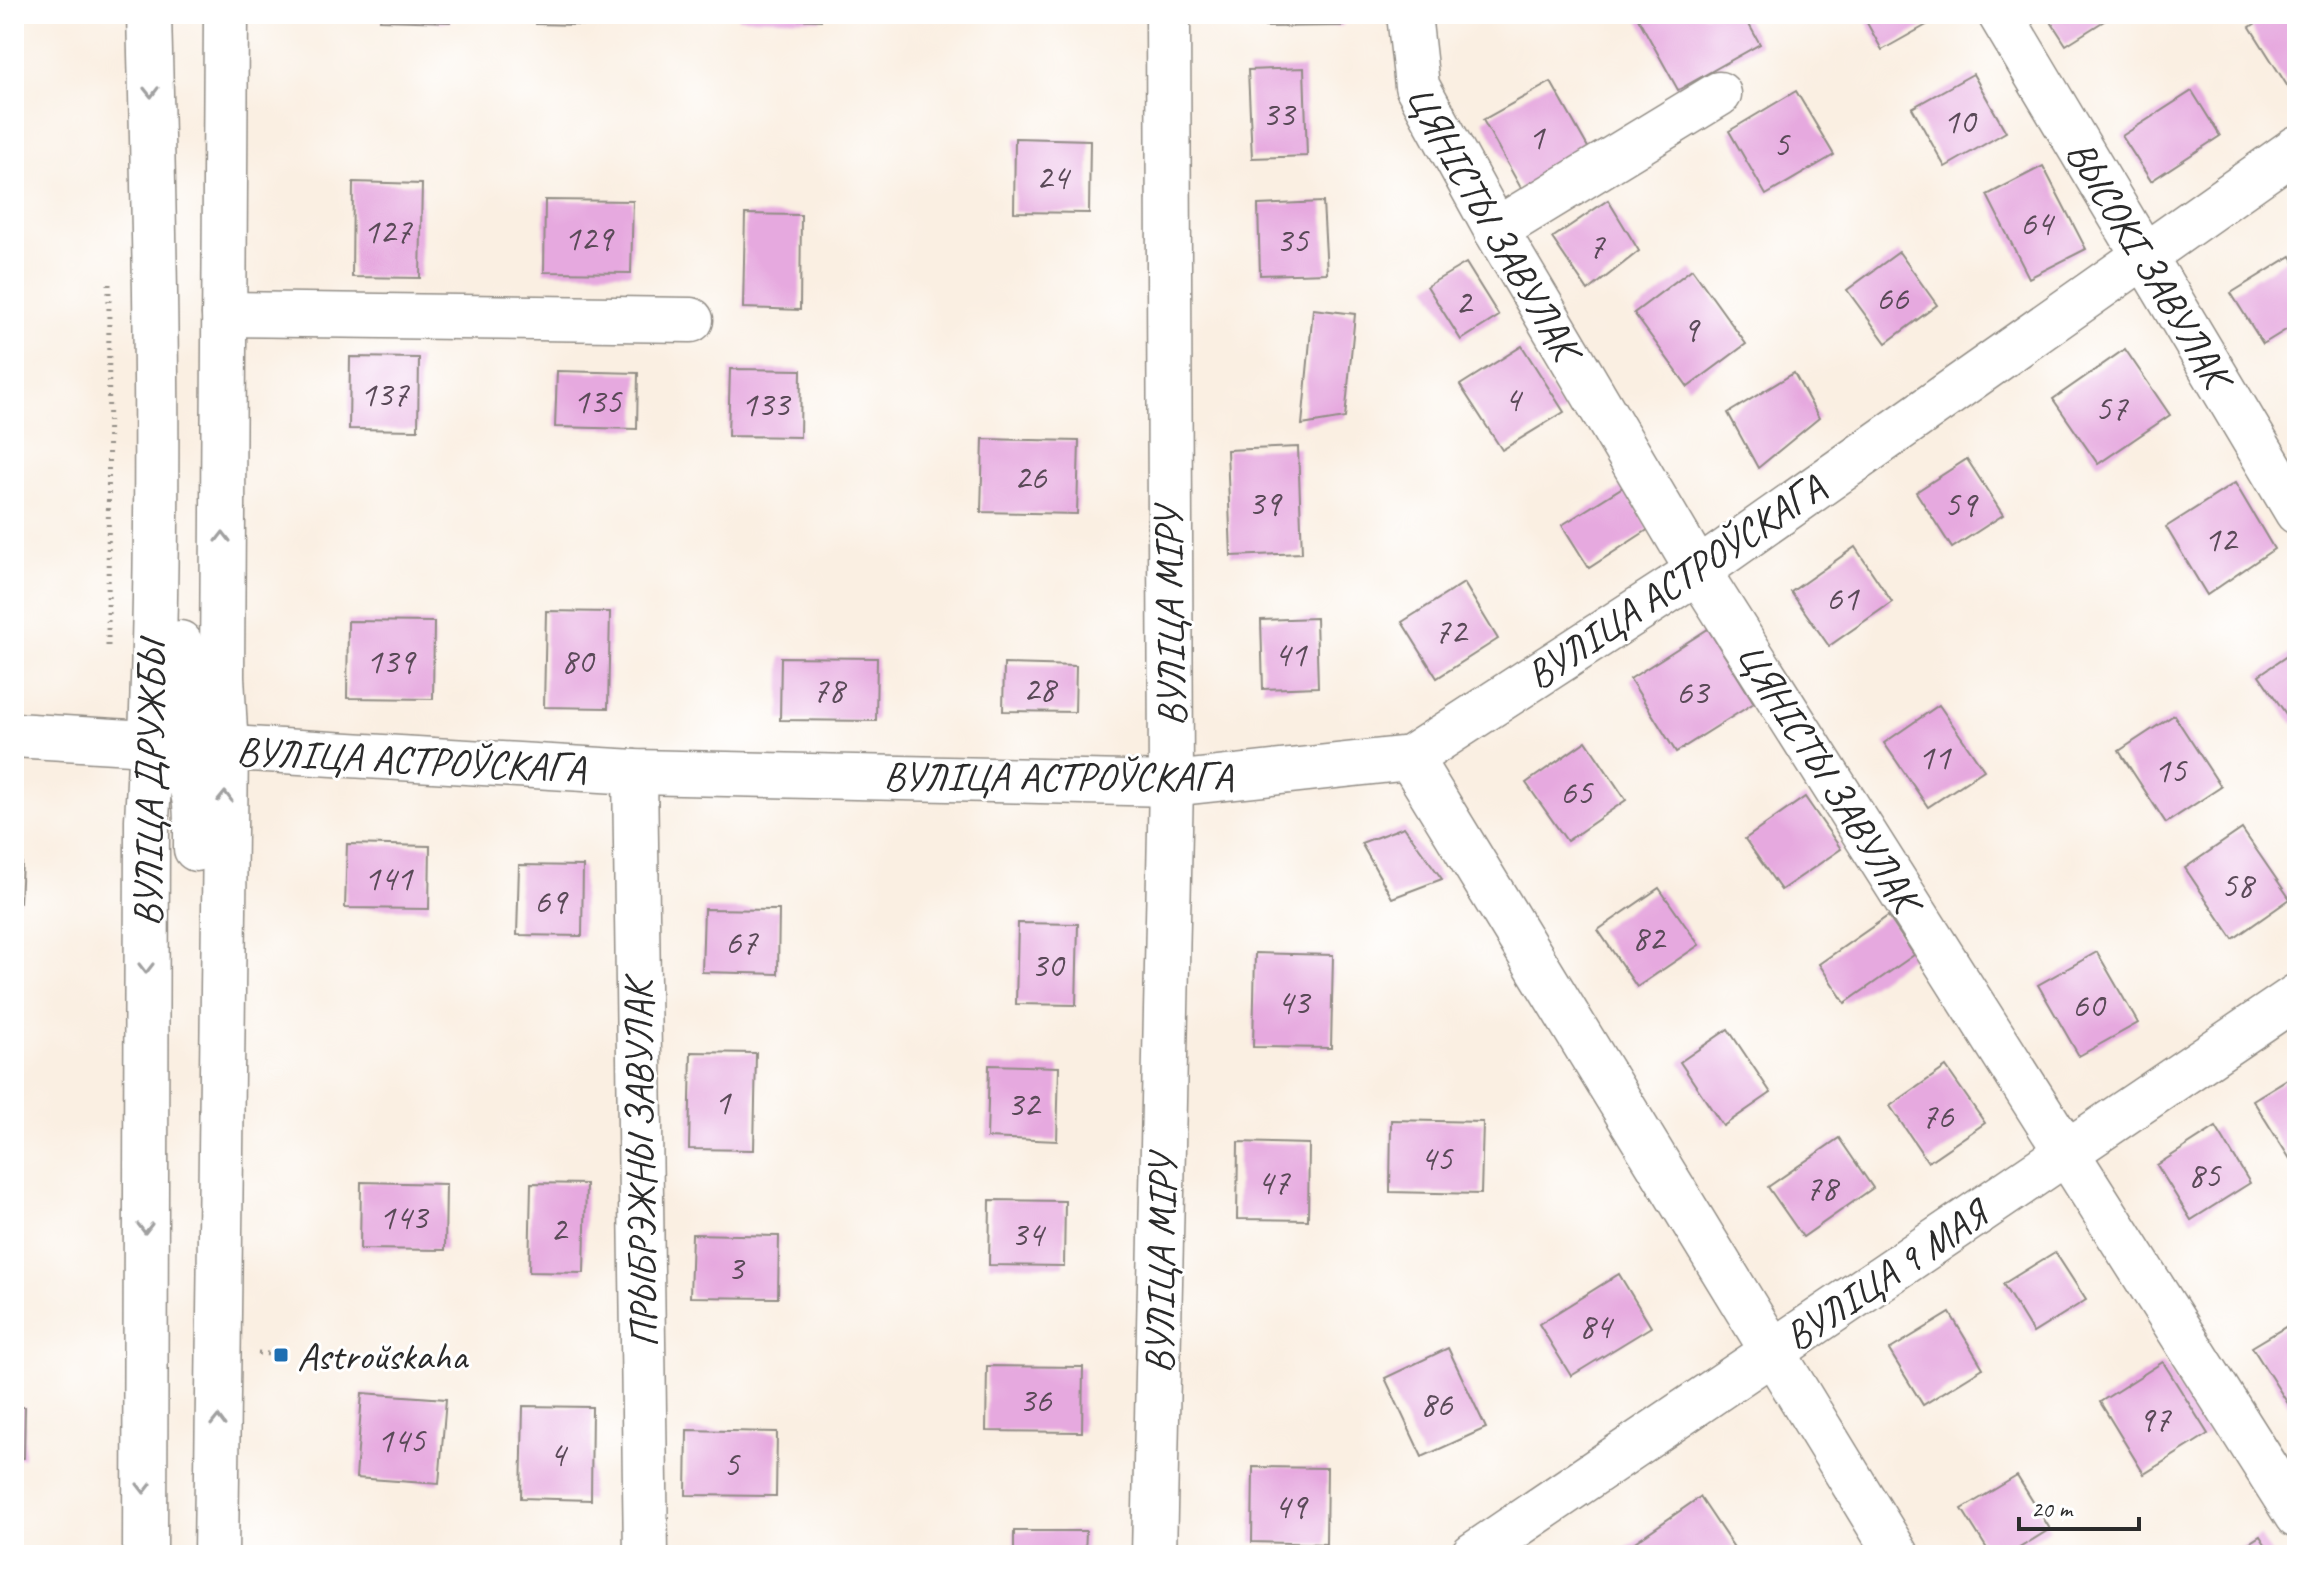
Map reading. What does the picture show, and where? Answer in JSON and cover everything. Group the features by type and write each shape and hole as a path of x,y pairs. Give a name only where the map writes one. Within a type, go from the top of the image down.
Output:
{"street":[{"name":"ВУЛІЦА ДРУЖБЫ","path":"145,1555 147,820 151,743 157,302 149,14"},
{"path":"201,14 200,121 224,267"},
{"name":"ВУЛІЦА ДРУЖБЫ","path":"216,1555 226,749 222,677 226,14"},
{"name":"ВУЛІЦА МІРУ","path":"1154,1555 1171,784 1168,14"},
{"name":"ЦЯНІСТЫ ЗАВУЛАК","path":"1409,14 1417,86 1496,230 1698,571 2297,1516"},
{"name":"ВЫСОКІ ЗАВУЛАК","path":"2000,14 2297,512"},
{"path":"1496,230 1719,94"},
{"name":"ВУЛІЦА АСТРОЎСКАГА","path":"14,735 635,772 1171,784 1410,758 1698,571 2297,148"},
{"path":"157,302 179,480 182,703 201,735 226,749"},
{"path":"224,314 691,320"},
{"path":"151,743 188,773 196,793 196,972 219,1198"},
{"path":"1410,758 1897,1555"},
{"name":"ПРЫБРЭЖНЫ ЗАВУЛАК","path":"635,772 646,1555"},
{"name":"ВУЛІЦА 9 МАЯ","path":"1473,1555 2297,996"}],"path":[{"path":"108,647 109,283"}],"building":[{"path":"381,14 450,14 450,22 380,20"},
{"path":"536,14 616,14 616,26 536,24"},
{"path":"738,14 821,14 821,20 738,18"},
{"path":"1265,14 1343,14 1343,26 1265,27"},
{"path":"1644,14 1743,14 1760,44 1678,90 1638,18"},
{"path":"1862,14 1946,14 1882,50"},
{"path":"2046,14 2115,14 2066,45"},
{"path":"2270,14 2297,14 2297,85 2290,90 2250,27"},
{"path":"1304,68 1307,156 1252,158 1248,70"},
{"path":"1973,74 2006,132 1945,167 1912,108"},
{"path":"1551,82 1590,151 1522,190 1483,120"},
{"path":"1796,91 1834,155 1766,195 1729,131"},
{"path":"2192,91 2220,136 2151,181 2122,136"},
{"path":"1015,138 1090,140 1089,213 1014,212"},
{"path":"2043,166 2086,249 2029,278 1987,195"},
{"path":"353,182 422,184 420,278 352,277"},
{"path":"545,200 633,201 631,273 544,272"},
{"path":"1608,200 1639,251 1588,291 1552,238"},
{"path":"1323,202 1327,273 1260,275 1258,205"},
{"path":"745,214 801,215 800,310 743,308"},
{"path":"1899,252 1937,305 1886,343 1847,290"},
{"path":"2291,256 2297,266 2297,323 2263,344 2231,293"},
{"path":"1466,263 1499,316 1461,340 1427,286"},
{"path":"1692,269 1746,344 1688,387 1634,313"},
{"path":"1313,309 1355,314 1345,418 1302,425"},
{"path":"1522,346 1564,412 1502,450 1460,385"},
{"path":"2125,349 2170,415 2098,464 2053,399"},
{"path":"350,357 419,358 418,430 349,429"},
{"path":"730,369 801,370 800,437 728,436"},
{"path":"557,371 638,373 637,429 555,427"},
{"path":"1794,373 1819,418 1758,468 1728,413"},
{"path":"983,439 1079,441 1077,514 981,512"},
{"path":"1298,447 1302,553 1231,556 1227,450"},
{"path":"1967,459 2003,515 1952,548 1916,492"},
{"path":"2235,483 2274,549 2207,595 2166,527"},
{"path":"1623,487 1649,529 1589,568 1562,525"},
{"path":"1855,547 1892,602 1829,646 1791,592"},
{"path":"1464,583 1498,639 1437,678 1402,622"},
{"path":"546,611 610,612 608,708 544,707"},
{"path":"1316,618 1318,687 1263,689 1261,620"},
{"path":"348,621 434,622 433,699 347,698"},
{"path":"1708,629 1754,703 1676,752 1630,679"},
{"path":"2297,649 2297,721 2293,724 2259,675"},
{"path":"781,657 877,658 876,721 780,720"},
{"path":"1004,664 1076,666 1075,712 1003,711"},
{"path":"1939,705 1984,770 1928,807 1884,743"},
{"path":"2174,715 2221,787 2166,823 2119,751"},
{"path":"1586,741 1626,800 1567,841 1526,783"},
{"path":"1805,797 1841,849 1781,890 1745,839"},
{"path":"1404,827 1442,879 1392,898 1361,843"},
{"path":"2242,829 2290,899 2233,939 2185,868"},
{"path":"14,842 23,842 20,902 14,902"},
{"path":"347,844 430,846 429,909 345,908"},
{"path":"519,865 583,866 582,936 517,935"},
{"path":"1659,888 1699,945 1637,987 1598,930"},
{"path":"704,909 779,910 778,974 702,972"},
{"path":"1888,916 1914,955 1845,1003 1819,964"},
{"path":"1018,923 1078,924 1076,1005 1016,1004"},
{"path":"2097,952 2138,1023 2079,1056 2038,985"},
{"path":"1255,953 1333,955 1331,1048 1253,1047"},
{"path":"1728,1029 1771,1093 1723,1126 1680,1062"},
{"path":"691,1052 756,1053 754,1150 689,1149"},
{"path":"989,1065 1059,1067 1057,1141 987,1138"},
{"path":"1946,1067 1985,1123 1928,1162 1890,1106"},
{"path":"2297,1073 2297,1155 2290,1159 2253,1100"},
{"path":"1391,1120 1483,1122 1481,1194 1390,1192"},
{"path":"2216,1127 2250,1183 2191,1220 2157,1165"},
{"path":"1839,1138 1873,1188 1803,1237 1768,1187"},
{"path":"1238,1142 1309,1144 1308,1220 1237,1219"},
{"path":"361,1182 446,1184 445,1250 360,1249"},
{"path":"531,1183 586,1184 584,1273 529,1272"},
{"path":"990,1200 1065,1201 1064,1266 989,1265"},
{"path":"14,1231 21,1232 19,1305 14,1305"},
{"path":"692,1234 779,1236 778,1298 690,1297"},
{"path":"2055,1252 2086,1300 2033,1333 2003,1284"},
{"path":"1619,1274 1651,1327 1571,1376 1539,1324"},
{"path":"1950,1313 1983,1368 1923,1405 1889,1350"},
{"path":"2297,1320 2297,1407 2292,1410 2252,1347"},
{"path":"1448,1348 1486,1428 1422,1457 1385,1378"},
{"path":"2163,1362 2208,1434 2144,1474 2100,1402"},
{"path":"987,1366 1083,1367 1082,1432 986,1431"},
{"path":"362,1393 446,1399 439,1484 356,1478"},
{"path":"523,1406 592,1407 591,1500 521,1498"},
{"path":"14,1407 25,1407 24,1458 14,1458"},
{"path":"687,1430 777,1432 776,1496 686,1495"},
{"path":"1253,1467 1327,1468 1326,1544 1252,1542"},
{"path":"2017,1476 2050,1529 2008,1555 1991,1555 1962,1509"},
{"path":"1700,1497 1737,1552 1732,1555 1616,1555"},
{"path":"1014,1531 1086,1531 1085,1555 1014,1555"},
{"path":"2260,1536 2272,1555 2230,1555"}],"place":[{"name":"Astroŭskaha","path":"281,1355"}]}
